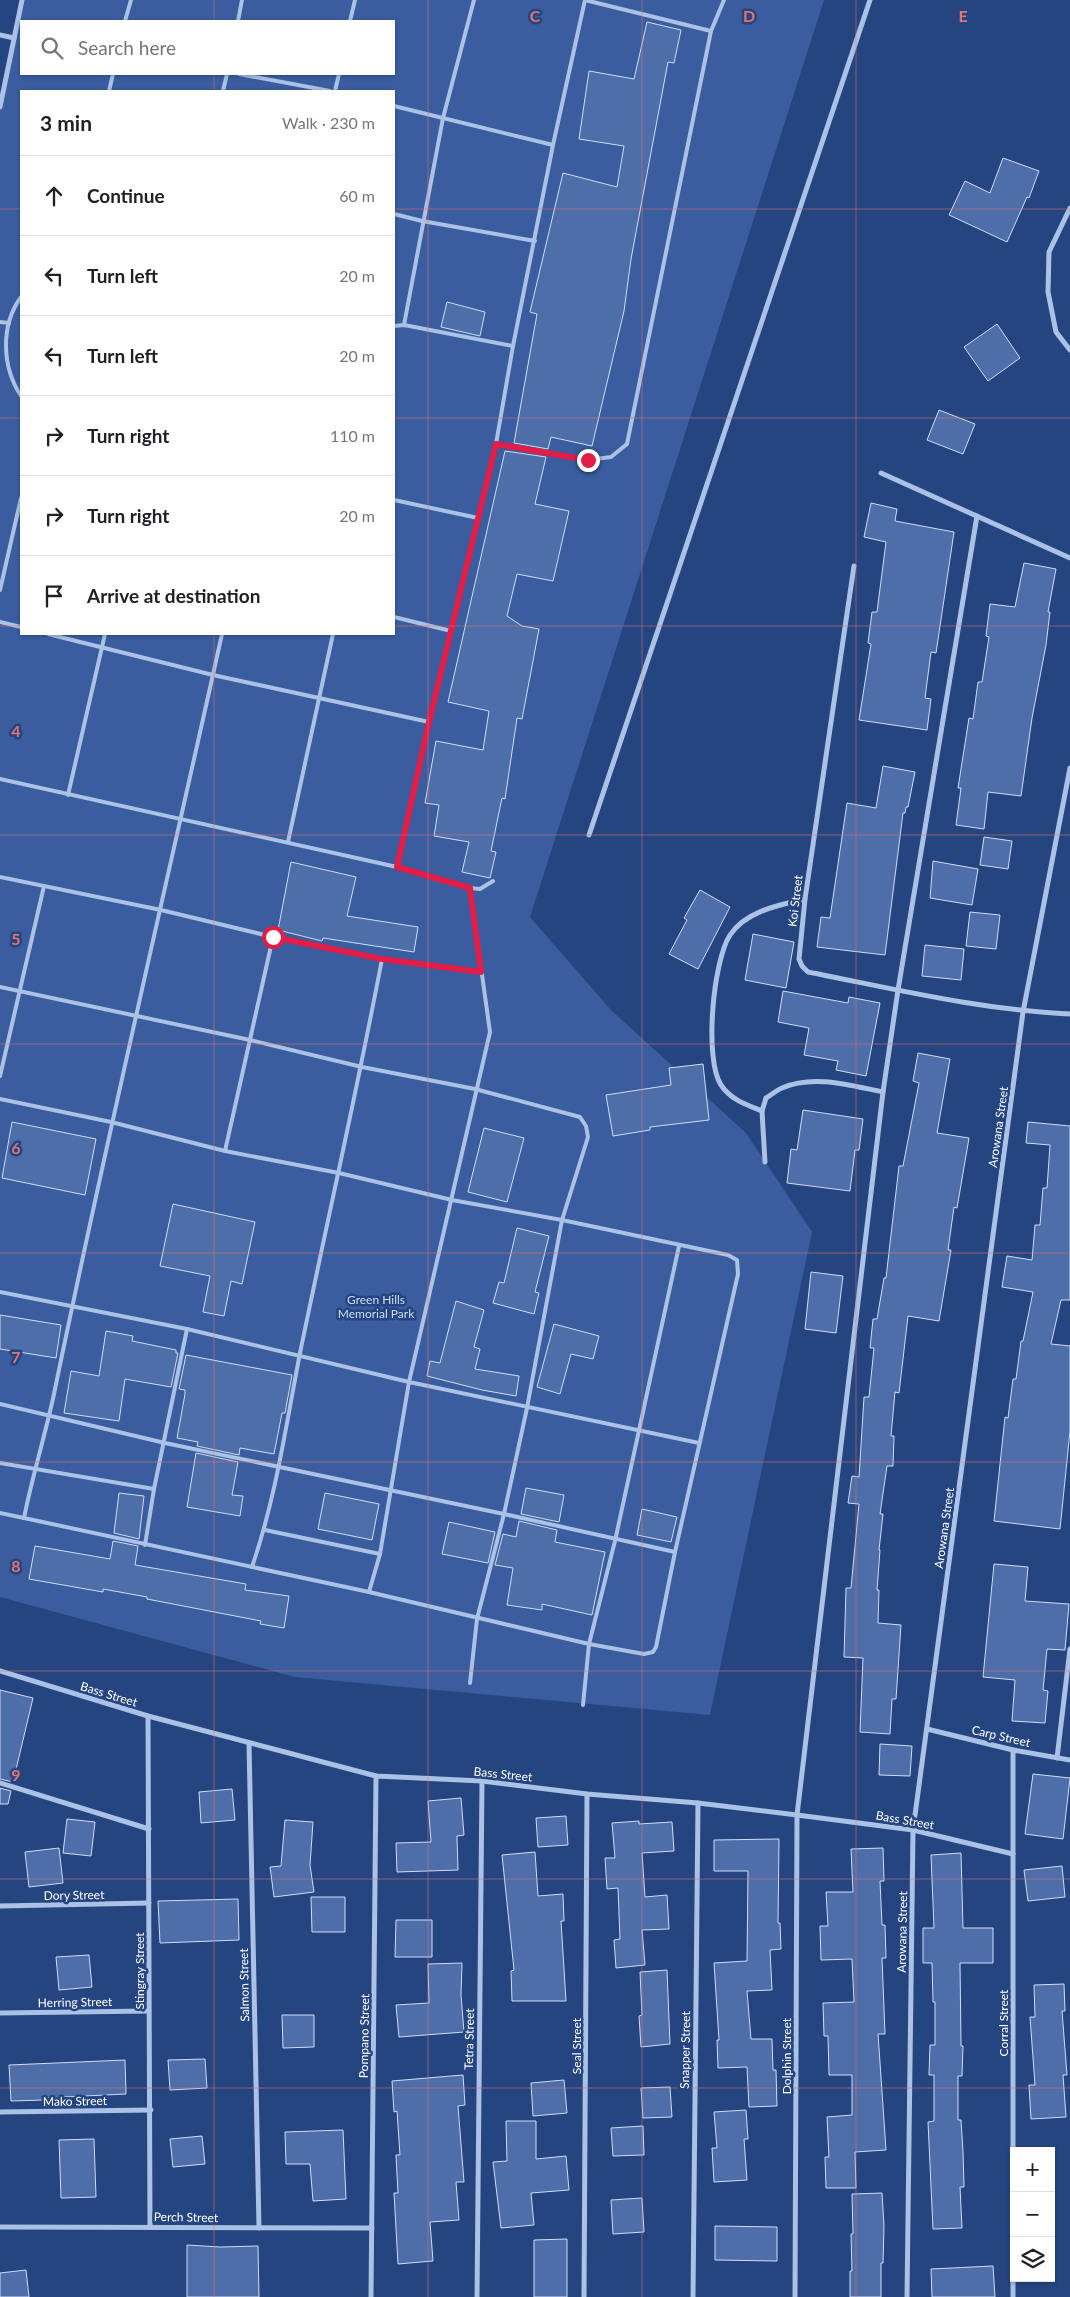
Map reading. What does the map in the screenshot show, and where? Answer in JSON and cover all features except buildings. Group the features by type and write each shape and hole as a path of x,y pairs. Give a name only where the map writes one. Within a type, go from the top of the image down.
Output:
{"street":[{"path":"0,107 22,0"},
{"path":"589,835 870,0"},
{"path":"0,35 14,38"},
{"path":"1070,208 1049,252 1048,292 1056,332 1070,350"},
{"path":"881,473 1070,558"},
{"name":"Dolphin Street","path":"795,2297 798,1815 883,1092 898,990 978,516"},
{"name":"Koi Street","path":"854,566 805,899 798,959 808,972 961,1003 1023,1012 1070,1014"},
{"name":"Arowana Street","path":"907,2297 914,1830 1023,1012 1070,768"},
{"path":"762,1112 736,1102 721,1085 713,1062 712,1009 721,961 730,935 748,918 768,908 805,899"},
{"path":"764,1162 762,1112 766,1098 783,1088 802,1083 831,1082 883,1092"},
{"path":"1057,1758 1070,1649"},
{"name":"Bass Street","path":"0,1671 148,1716 376,1776 482,1780 587,1794 698,1803 798,1815 914,1830 1012,1854"},
{"name":"Stingray Street","path":"148,1716 150,2226"},
{"name":"Carp Street","path":"927,1729 1013,1750 1070,1760"},
{"name":"Salmon Street","path":"249,1743 259,2228"},
{"name":"Corral Street","path":"1012,2297 1013,1750"},
{"name":"Pompano Street","path":"371,2297 376,1776"},
{"name":"Tetra Street","path":"477,2297 482,1780"},
{"path":"0,1783 148,1829"},
{"name":"Seal Street","path":"584,2297 587,1794"},
{"name":"Snapper Street","path":"693,2297 698,1803"},
{"name":"Dory Street","path":"0,1906 149,1904"},
{"name":"Herring Street","path":"0,2013 149,2011"},
{"name":"Mako Street","path":"0,2112 151,2110"},
{"name":"Perch Street","path":"0,2227 372,2228"}],"lane":[{"path":"125,20 131,0"},
{"path":"238,20 242,0"},
{"path":"350,20 355,0"},
{"path":"404,325 422,222 444,118 474,0"},
{"path":"397,867 429,722 496,444 512,346 585,0 711,31"},
{"path":"496,444 588,460 611,458 626,444 711,31 724,0"},
{"path":"109,90 113,75"},
{"path":"223,90 227,75"},
{"path":"244,75 325,90"},
{"path":"335,90 339,75"},
{"path":"395,106 553,145"},
{"path":"395,214 422,222 535,241"},
{"path":"20,299 9,323 5,341 8,370 20,394"},
{"path":"0,322 9,323"},
{"path":"395,326 404,325 512,346"},
{"path":"395,500 478,518"},
{"path":"0,590 20,502"},
{"path":"14,526 20,528"},
{"path":"395,617 451,631"},
{"path":"0,622 20,627"},
{"path":"52,635 213,675 429,722"},
{"path":"68,795 104,635"},
{"path":"24,1518 49,1416 111,1122 137,1017 222,635"},
{"path":"288,842 333,635"},
{"path":"0,779 397,867 470,888 480,889 488,886 493,881"},
{"path":"0,877 161,910 273,937 382,959 481,972"},
{"path":"0,1076 21,992 44,886"},
{"path":"369,1592 380,1554 409,1382 452,1200 475,1090 490,1032 470,888"},
{"path":"225,1151 273,937"},
{"path":"252,1567 265,1530 280,1467 300,1355 362,1067 382,959"},
{"path":"0,987 475,1090 580,1117 586,1126 588,1137 562,1220 527,1408 504,1514 477,1619 470,1683"},
{"path":"0,1099 111,1122 225,1151 339,1173 452,1200 562,1220 733,1257 738,1260 739,1266 675,1552 656,1647 653,1652 644,1654 589,1644 369,1592 0,1513"},
{"path":"584,1706 589,1644 615,1541 678,1246"},
{"path":"0,1292 187,1329 409,1382 638,1431 699,1442"},
{"path":"146,1545 154,1489 187,1329"},
{"path":"0,1404 165,1443 504,1514 615,1541 675,1552"},
{"path":"0,1463 154,1489"},
{"path":"265,1530 380,1554"}],"green space":[{"name":"Green Hills Memorial Park","path":"23,0 824,0 530,917 611,1010 746,1133 812,1232 710,1715 295,1677 0,1597 0,107"}],"route":[{"path":"273,937 382,959 481,972 470,888 397,867 429,722 496,444 588,460"}]}
